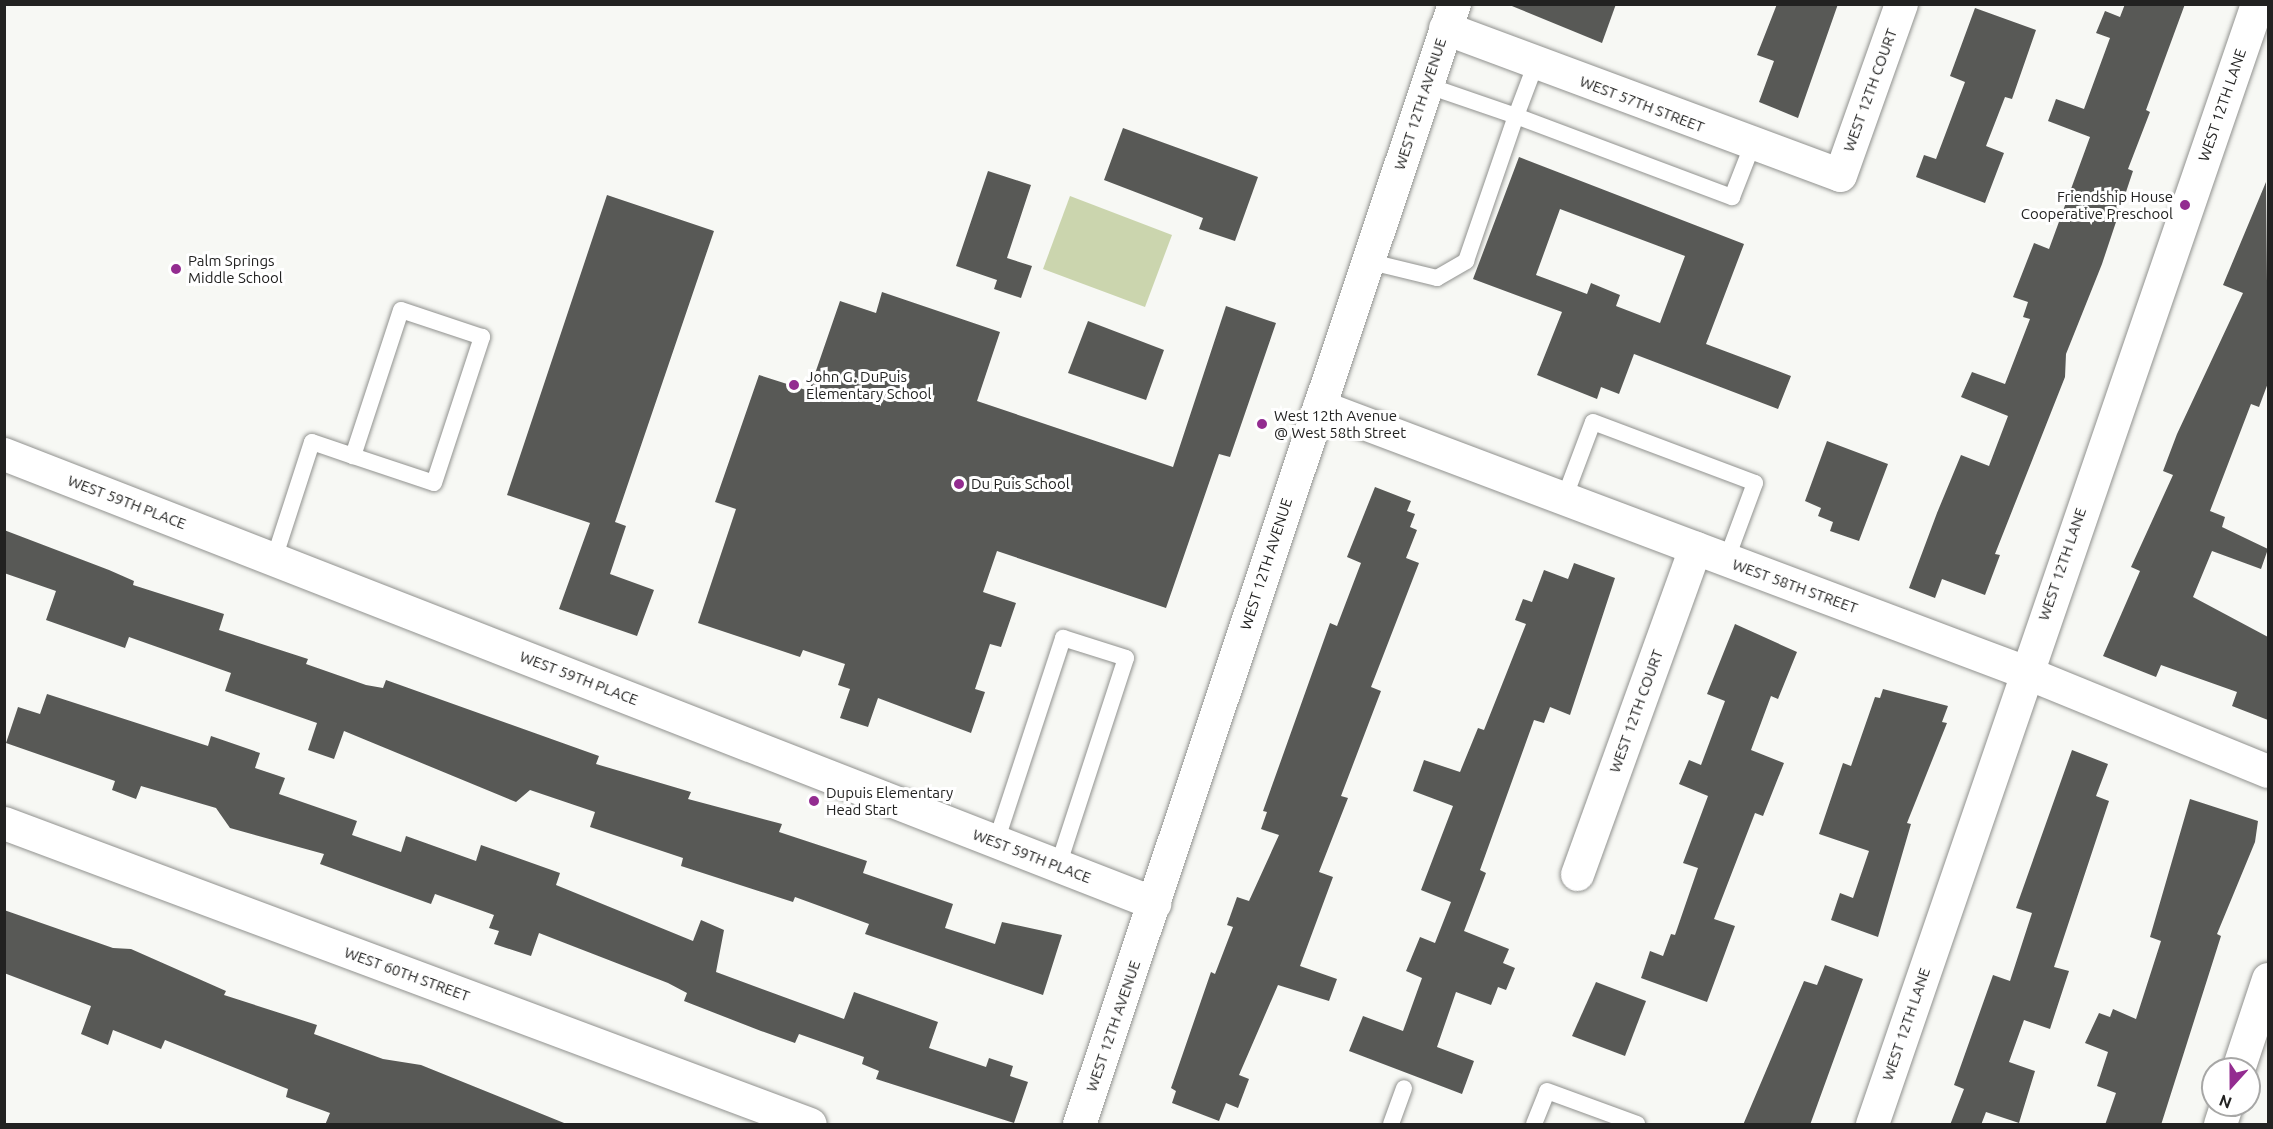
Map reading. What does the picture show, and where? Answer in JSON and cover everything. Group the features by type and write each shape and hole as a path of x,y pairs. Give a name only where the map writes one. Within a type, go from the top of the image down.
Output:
{"street":[{"name":"WEST 12TH COURT","path":"1840,175 1901,4"},
{"name":"WEST 12TH LANE","path":"1872,1125 2025,672 2257,4"},
{"name":"WEST 57TH STREET","path":"1449,16 1536,63 1752,146 1840,175"},
{"name":"WEST 12TH AVENUE","path":"1079,1125 1449,16"},
{"name":"WEST 58TH STREET","path":"1319,406 2025,672 2268,771"},
{"name":"WEST 59TH PLACE","path":"4,454 1154,903"},
{"name":"WEST 12TH COURT","path":"1578,874 1695,548"},
{"name":"WEST 60TH STREET","path":"4,823 810,1125"},
{"path":"2242,1057 2268,979"}],"lane":[{"path":"1367,261 1437,278 1466,261 1536,63"},
{"path":"1426,86 1516,116 1732,197 1752,146"},
{"path":"274,559 312,442 353,456 434,483 482,338 401,310 353,456"},
{"path":"1564,499 1593,422 1755,483 1726,561"},
{"path":"996,842 1064,638 1126,658 1058,866"},
{"path":"1391,1125 1404,1088"},
{"path":"1534,1125 1547,1091 1637,1125"}],"green space":[{"path":"1070,196 1172,235 1145,307 1043,269"}],"building":[{"path":"1507,4 1616,4 1602,43"},
{"path":"1777,4 1838,4 1798,118 1759,102 1774,61 1757,55"},
{"path":"2125,4 2185,4 2146,110 2150,112 2128,169 2133,171 2102,264 2066,354 2065,377 1995,554 2000,555 1985,595 1942,579 1935,598 1909,588 1937,513 1961,455 1989,466 2008,416 1961,397 1972,372 2005,384 2030,319 2023,317 2028,302 2013,297 2034,243 2049,249 2090,137 2048,121 2056,99 2084,109 2110,38 2096,33 2105,11 2120,17"},
{"path":"1975,8 2036,30 2012,99 2005,97 1986,146 2004,153 1985,203 1916,177 1924,155 1936,159 1965,82 1950,76"},
{"path":"1123,128 1258,177 1235,241 1199,229 1203,218 1104,180"},
{"path":"1519,157 1744,244 1706,344 1791,376 1778,409 1634,354 1619,394 1601,387 1597,399 1537,375 1562,312 1473,279","holes":["1560,209 1685,256 1660,323 1616,306 1620,295 1591,283 1587,294 1536,275"]},
{"path":"988,171 1031,185 1007,258 1032,266 1021,298 994,289 997,280 956,266"},
{"path":"2266,182 2268,383 2259,407 2251,404 2210,511 2225,517 2222,527 2268,549 2261,569 2212,551 2193,597 2268,637 2268,720 2232,706 2237,692 2161,665 2156,677 2103,656 2140,571 2131,567 2173,475 2163,471 2177,434 2243,293 2223,285"},
{"path":"607,195 714,231 615,522 626,526 610,574 654,590 637,636 559,609 590,523 507,495"},
{"path":"882,292 1000,332 977,401 1173,467 1226,306 1276,323 1230,457 1219,454 1166,608 997,551 983,592 1016,603 1001,647 990,644 975,689 985,692 971,733 878,698 868,727 840,718 850,689 838,685 845,664 803,650 800,657 698,623 736,509 715,502 759,375 809,391 840,301 876,313"},
{"path":"1088,321 1164,350 1146,400 1068,373"},
{"path":"1827,441 1888,464 1859,541 1830,531 1833,522 1818,516 1821,508 1805,501"},
{"path":"1375,487 1411,501 1407,511 1415,514 1410,527 1417,530 1406,558 1419,563 1371,687 1381,691 1341,796 1348,798 1319,872 1333,877 1300,966 1337,979 1329,1001 1278,985 1239,1075 1249,1079 1238,1108 1226,1103 1219,1121 1172,1103 1176,1091 1171,1088 1211,972 1215,974 1233,927 1227,925 1237,897 1249,901 1279,835 1261,829 1267,812 1263,811 1330,623 1337,626 1361,563 1347,557"},
{"path":"4,530 109,570 134,581 133,585 224,614 219,630 308,659 306,664 366,685 383,688 386,680 599,756 596,764 691,792 688,799 782,824 779,832 867,861 863,873 953,904 945,928 995,944 1002,922 1062,935 1043,995 865,934 869,924 795,897 793,902 681,866 683,858 590,827 595,812 530,790 516,802 344,731 334,759 308,750 317,723 225,691 231,673 129,637 125,648 46,620 56,591 4,573"},
{"path":"1574,563 1615,578 1570,715 1550,707 1544,723 1534,720 1480,870 1486,873 1464,931 1509,949 1503,963 1515,968 1506,990 1498,987 1491,1005 1456,992 1437,1047 1474,1061 1462,1094 1349,1051 1363,1016 1403,1031 1422,978 1406,971 1420,937 1435,943 1451,902 1421,890 1453,806 1413,791 1424,760 1460,772 1478,728 1484,730 1526,624 1515,620 1523,599 1532,602 1544,570 1568,579"},
{"path":"1735,624 1797,652 1778,699 1771,696 1751,750 1784,763 1763,816 1755,813 1714,919 1735,926 1707,1002 1641,978 1650,951 1663,956 1671,934 1675,935 1698,868 1683,863 1708,796 1679,784 1689,760 1701,765 1725,701 1707,694"},
{"path":"1883,689 1948,706 1942,722 1947,723 1907,823 1911,824 1878,937 1831,920 1840,893 1853,898 1869,851 1819,834 1843,763 1851,766 1875,697 1880,698"},
{"path":"47,694 208,746 211,736 260,753 255,768 285,778 279,794 357,821 352,835 401,852 406,836 476,861 481,845 560,873 556,885 693,941 701,920 724,930 716,972 844,1019 854,992 938,1022 929,1048 986,1067 989,1058 1013,1066 1010,1076 1028,1082 1014,1123 876,1079 879,1071 862,1064 864,1057 799,1034 795,1043 761,1031 684,1001 687,993 668,983 539,933 531,956 494,944 499,931 489,928 494,915 435,894 431,904 320,864 324,854 230,828 216,808 141,786 136,799 112,790 115,781 6,743 18,707 40,714"},
{"path":"2072,750 2108,764 2096,796 2109,801 2054,967 2069,971 2050,1029 2024,1020 2009,1062 2035,1071 2019,1123 1986,1112 1981,1125 1950,1125 1964,1089 1954,1085 1993,975 2010,981 2032,913 2016,908"},
{"path":"2190,799 2258,821 2255,842 2217,934 2221,936 2161,1125 2105,1125 2116,1093 2097,1086 2108,1052 2085,1043 2099,1013 2110,1017 2113,1009 2136,1019 2161,941 2150,937"},
{"path":"4,910 113,948 131,949 226,991 224,995 317,1025 314,1034 383,1059 421,1065 569,1125 325,1125 330,1113 286,1097 288,1089 165,1040 161,1049 113,1030 108,1045 81,1034 91,1006 4,973"},
{"path":"1825,965 1863,979 1810,1125 1743,1125 1804,981 1817,985"},
{"path":"1596,982 1646,1001 1625,1056 1572,1036"}],"place":[{"name":"Friendship House Cooperative Preschool","path":"2185,205"},
{"name":"Palm Springs Middle School","path":"176,269"},
{"name":"John G. DuPuis Elementary School","path":"794,385"},
{"name":"West 12th Avenue @ West 58th Street","path":"1262,424"},
{"name":"Du Puis School","path":"959,484"},
{"name":"Dupuis Elementary Head Start","path":"814,801"}]}
